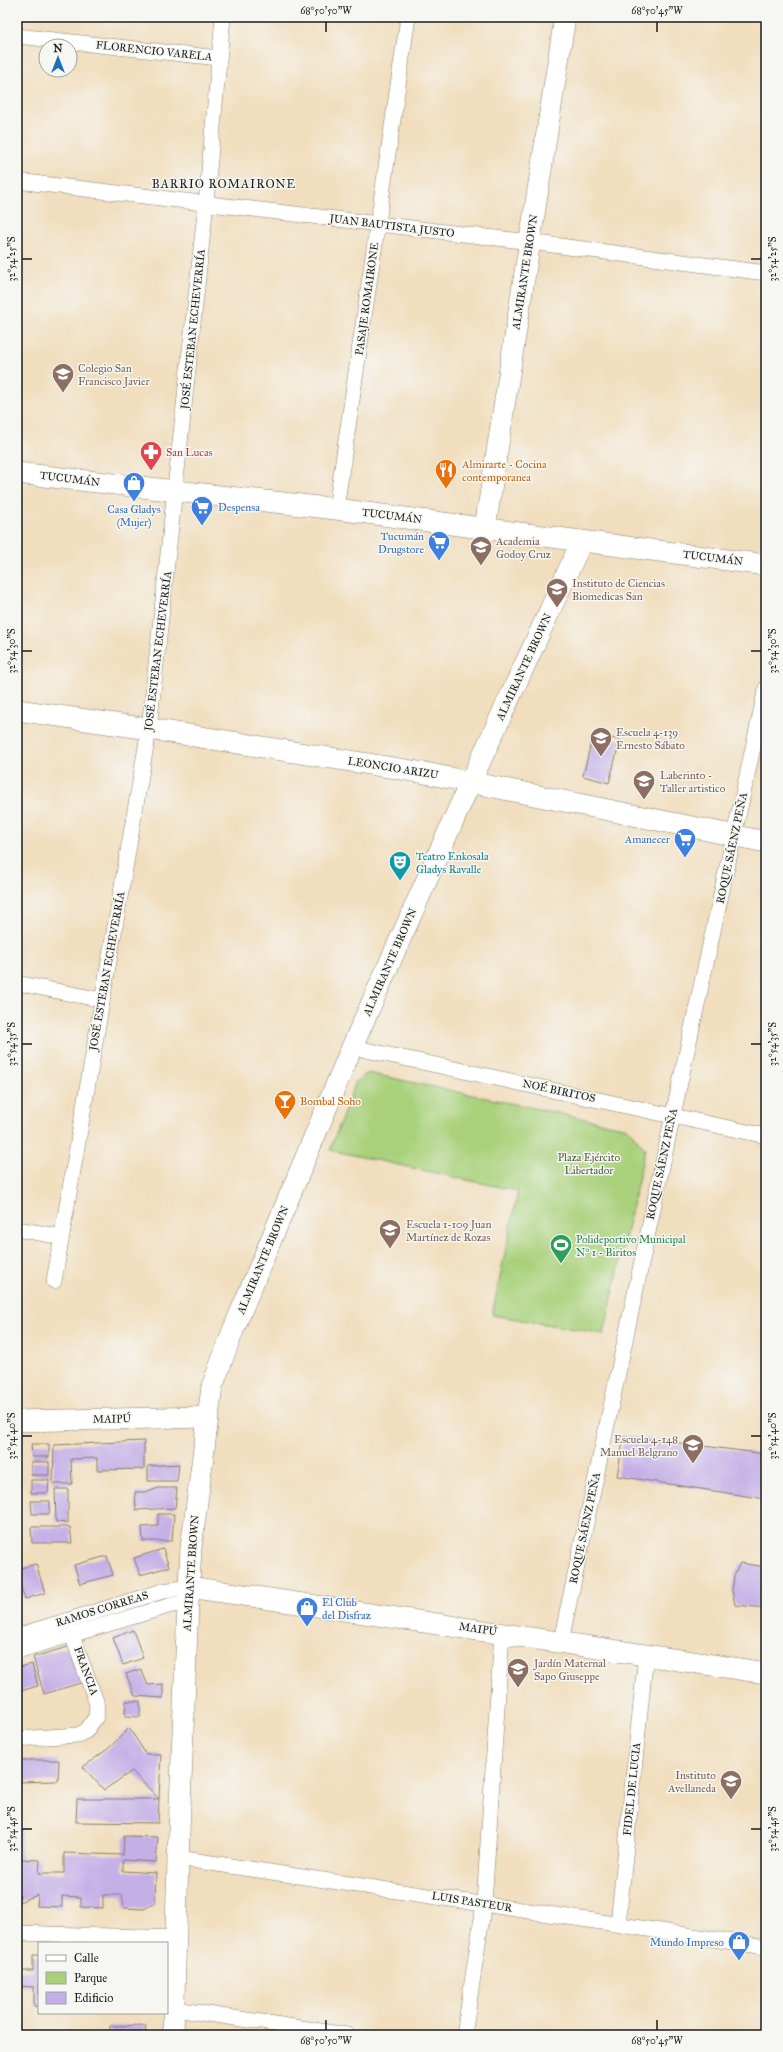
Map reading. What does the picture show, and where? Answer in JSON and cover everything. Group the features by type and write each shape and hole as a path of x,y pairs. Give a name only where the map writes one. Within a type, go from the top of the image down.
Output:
{"street":[{"name":"JOSÉ ESTEBAN ECHEVERRÍA","path":"54,1281 149,729 176,491 206,203 223,17"},
{"name":"PASAJE ROMAIRONE","path":"336,509 408,17"},
{"name":"ALMIRANTE BROWN","path":"485,528 565,17"},
{"name":"FLORENCIO VARELA","path":"17,36 219,58"},
{"name":"JUAN BAUTISTA JUSTO","path":"17,181 530,242 766,273"},
{"name":"TUCUMÁN","path":"17,473 336,509 766,565"},
{"name":"ALMIRANTE BROWN","path":"173,2035 188,1595 191,1548 212,1388 228,1343 352,1047 471,781 582,541"},
{"name":"ROQUE SÁENZ PEÑA","path":"561,1641 672,1115 735,835 766,688"},
{"name":"LEONCIO ARIZU","path":"17,710 149,729 471,781 766,842"},
{"path":"17,983 102,1000"},
{"name":"NOÉ BIRITOS","path":"352,1047 766,1136"},
{"path":"17,1228 62,1238"},
{"name":"MAIPÚ","path":"17,1421 207,1417"},
{"name":"RAMOS CORREAS","path":"17,1636 163,1591 188,1595"},
{"name":"MAIPÚ","path":"188,1595 502,1632 766,1673"},
{"name":"RAMOS CORREAS","path":"17,1651 172,1605 188,1595"},
{"path":"464,2035 484,1904 502,1632"},
{"name":"FRANCIA","path":"17,1739 78,1735 86,1731 96,1717 98,1704 72,1635"},
{"name":"FIDEL DE LUCIA","path":"618,1924 646,1654"},
{"name":"LUIS PASTEUR","path":"178,1858 766,1946"},
{"path":"17,1933 176,1938"},
{"path":"175,2009 347,2035"}],"green space":[{"name":"Plaza Ejército Libertador","path":"368,1073 628,1128 645,1149 604,1334 492,1315 518,1191 330,1150 356,1081"}],"building":[{"name":"Escuela 4-139 Ernesto Sábato","path":"593,734 620,740 609,783 583,776"},
{"name":"Escuela 4-148 Manuel Belgrano","path":"624,1436 766,1454 766,1499 617,1476"},
{"path":"144,1441 144,1469 97,1470 97,1458 71,1459 72,1484 53,1484 54,1445"},
{"path":"31,1444 49,1444 49,1457 32,1457"},
{"path":"31,1462 49,1462 49,1475 31,1475"},
{"path":"179,1464 177,1481 148,1481 148,1466"},
{"path":"31,1480 49,1480 48,1493 31,1493"},
{"path":"158,1488 177,1488 175,1508 136,1510 135,1492 148,1492"},
{"path":"55,1489 68,1489 68,1523 56,1522"},
{"path":"31,1501 50,1501 49,1514 32,1514"},
{"path":"158,1514 174,1514 172,1541 143,1541 142,1527 158,1526"},
{"path":"31,1527 70,1527 72,1543 32,1543"},
{"path":"163,1549 169,1567 140,1575 134,1558"},
{"path":"107,1556 113,1575 80,1584 74,1565"},
{"path":"740,1563 766,1567 766,1608 735,1605 732,1590 734,1576"},
{"path":"36,1564 45,1593 25,1599 17,1576 17,1569"},
{"path":"133,1630 143,1658 123,1665 113,1638"},
{"path":"71,1646 84,1682 44,1694 33,1657"},
{"path":"32,1664 38,1686 17,1692 17,1668"},
{"path":"141,1669 148,1685 163,1684 163,1698 135,1696 126,1674"},
{"path":"126,1701 140,1701 140,1717 125,1716"},
{"path":"129,1728 146,1754 161,1754 159,1799 132,1771 104,1790 83,1767 109,1748"},
{"path":"18,1760 59,1760 58,1781 18,1782"},
{"path":"77,1799 159,1799 158,1823 76,1822"},
{"path":"17,1830 22,1830 21,1859 40,1860 39,1873 64,1873 64,1853 123,1855 124,1836 158,1837 156,1862 123,1860 123,1871 156,1873 155,1903 144,1909 124,1908 122,1895 103,1895 103,1908 81,1907 81,1897 62,1896 62,1907 37,1906 38,1895 19,1902 20,1895 17,1895"},
{"path":"33,1955 38,1955 38,2007 34,2006 34,1987 17,1986 17,1971 33,1971"},
{"path":"146,2025 145,2035 110,2035 110,2026"}],"place":[{"name":"Colegio San Francisco Javier","path":"63,394"},
{"name":"San Lucas","path":"151,472"},
{"name":"Almirarte - Cocina contemporanea","path":"446,490"},
{"name":"Casa Gladys (Mujer)","path":"134,502"},
{"name":"Despensa","path":"202,526"},
{"name":"Tucumán Drugstore","path":"439,562"},
{"name":"Academia Godoy Cruz","path":"481,566"},
{"name":"Instituto de Ciencias Biomedicas San","path":"557,608"},
{"name":"Escuela 4-139 Ernesto Sábato","path":"601,758"},
{"name":"Laberinto - Taller artistico","path":"644,800"},
{"name":"Amanecer","path":"685,858"},
{"name":"Teatro Enkosala Gladys Ravalle","path":"400,882"},
{"name":"Bombal Soho","path":"285,1120"},
{"name":"Escuela 1-109 Juan Martínez de Rozas","path":"390,1250"},
{"name":"Polideportivo Municipal N° 1 - Biritos","path":"561,1264"},
{"name":"Escuela 4-148 Manuel Belgrano","path":"693,1464"},
{"name":"El Club del Disfraz","path":"307,1628"},
{"name":"Jardín Maternal Sapo Giuseppe","path":"518,1688"},
{"name":"Instituto Avellaneda","path":"731,1800"},
{"name":"Mundo Impreso","path":"739,1962"}],"district":[{"name":"BARRIO ROMAIRONE","path":"224,184"}]}
